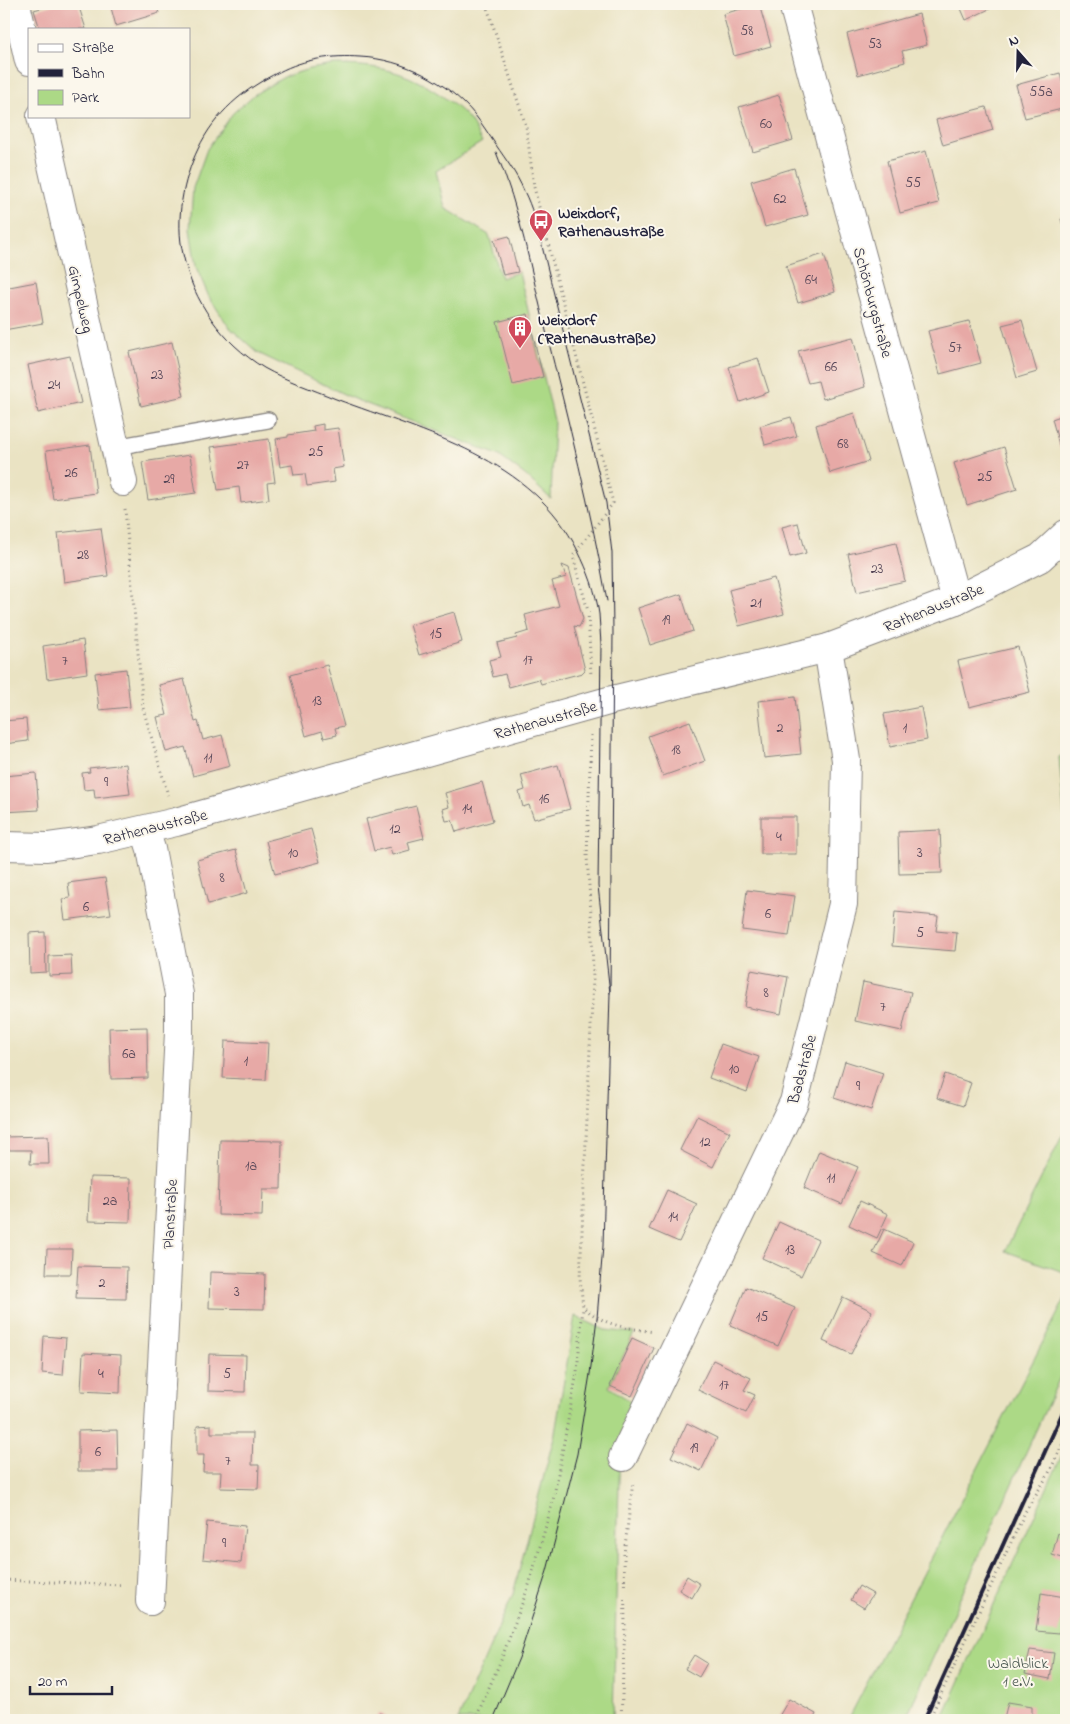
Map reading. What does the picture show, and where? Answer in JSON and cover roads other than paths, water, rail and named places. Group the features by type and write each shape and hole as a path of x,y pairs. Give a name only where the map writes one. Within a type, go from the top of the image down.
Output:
{"street":[{"path":"16,4 28,57"},
{"name":"Schönburgstraße","path":"793,4 956,600"},
{"name":"Gimpelweg","path":"41,118 123,482"},
{"name":"Rathenaustraße","path":"4,846 47,847 98,840 145,830 592,706 828,648 956,600 1040,558 1066,534"},
{"name":"Badstraße","path":"624,1466 682,1337 794,1102 843,904 846,760 828,648"},
{"name":"Planstraße","path":"145,830 153,859 179,994 179,1032 150,1593"}],"lane":[{"path":"115,447 268,420"}],"tram line":[{"path":"493,1720 519,1658 547,1571 577,1454 597,1318 603,1246 610,993 612,553 606,503 538,229 527,197 511,167 481,122 464,103 452,92 423,74 392,62 360,57 329,57 298,64 266,79 242,94 213,124 198,149 188,174 180,214 181,241 188,272 202,304 212,319 235,346 249,358 282,377 440,438 474,453 505,471 533,493 558,519 578,551 594,590 598,606 601,644 598,886 610,993"},
{"path":"496,152 512,196 524,240 579,465 607,601"}],"railway":[{"path":"924,1720 1066,1405"}],"place":[{"name":"Weixdorf, Rathenaustraße","path":"541,242"},
{"name":"Weixdorf (Rathenaustraße)","path":"520,349"}],"park label":[{"name":"Waldblick 1 e.V.","path":"1018,1671"}]}
